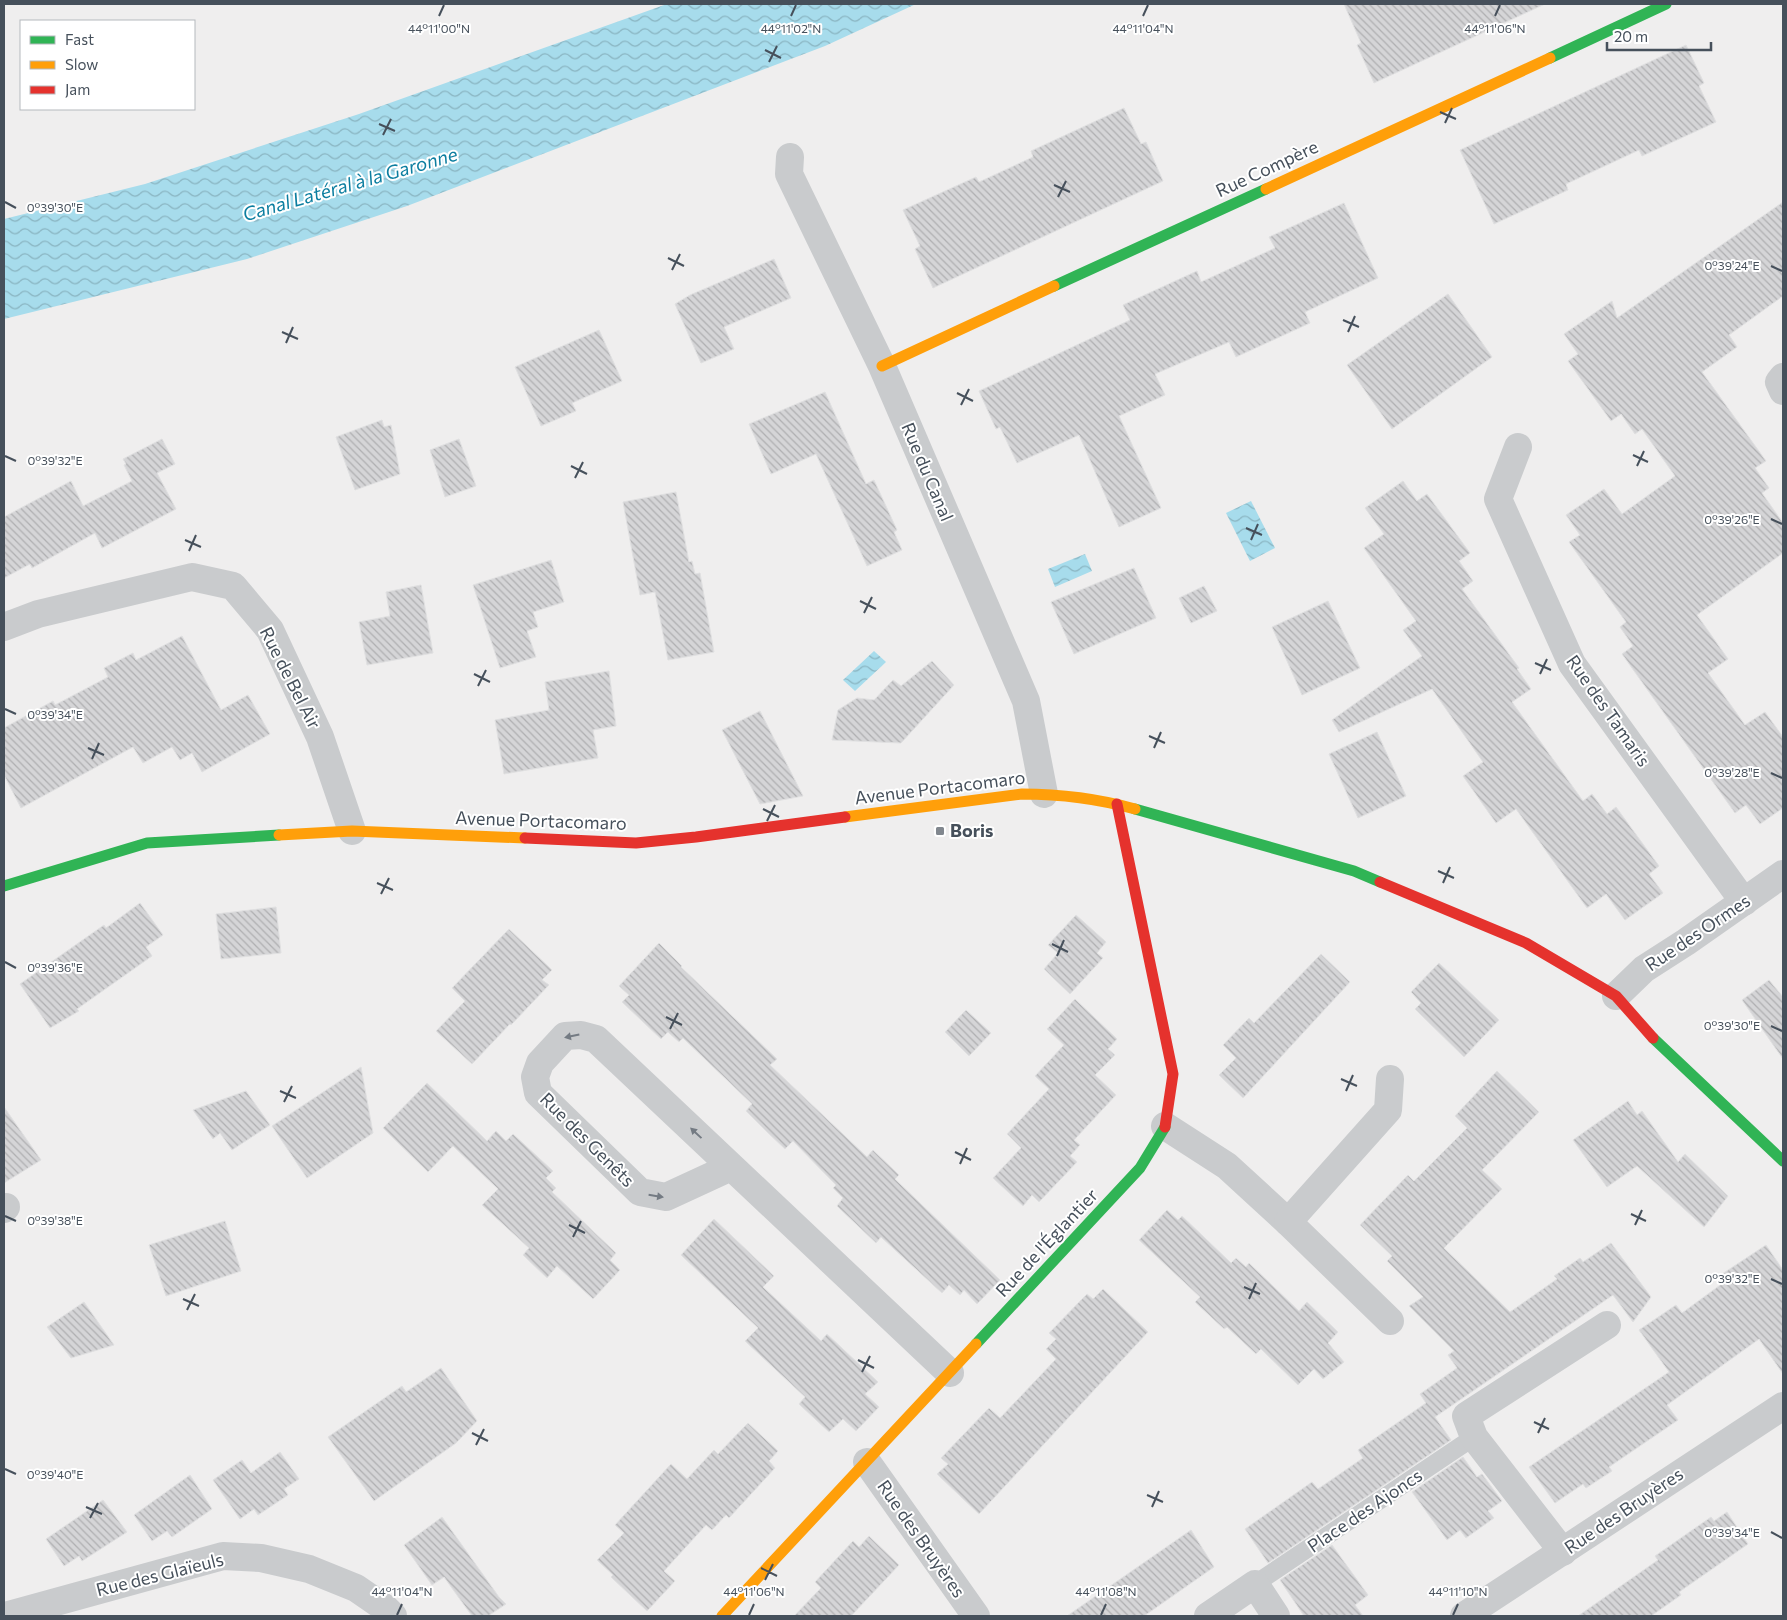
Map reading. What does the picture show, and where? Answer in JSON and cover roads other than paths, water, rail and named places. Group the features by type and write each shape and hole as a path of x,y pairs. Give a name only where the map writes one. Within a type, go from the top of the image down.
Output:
{"street":[{"name":"Rue Compère","path":"882,366 1666,4"},
{"name":"Rue du Canal","path":"790,157 790,174 882,366 1026,701 1044,794"},
{"path":"1783,377 1779,382 1783,391"},
{"name":"Rue des Tamaris","path":"1518,447 1498,498 1572,664 1744,902"},
{"name":"Rue de Bel Air","path":"4,627 38,614 192,577 233,586 270,630 320,737 352,831"},
{"name":"Avenue Portacomaro","path":"4,886 147,844 352,831 636,843 696,837 1022,794 1044,794 1117,804 1354,871 1526,943 1616,996 1645,1031 1783,1161"},
{"name":"Rue de l'Églantier","path":"722,1616 1140,1168 1165,1126 1173,1074 1117,804"},
{"name":"Rue des Ormes","path":"1616,996 1644,969 1783,874"},
{"name":"Rue des Genêts","path":"731,1167 666,1197 640,1192 538,1093 535,1078 540,1063 565,1036 581,1035 596,1039 950,1373"},
{"path":"1288,1222 1388,1110 1390,1079"},
{"path":"1165,1126 1227,1166 1390,1321"},
{"path":"1563,1552 1470,1427 1607,1325"},
{"name":"Rue des Bruyères","path":"1464,1616 1783,1406"},
{"name":"Rue des Bruyères","path":"867,1462 976,1616"},
{"name":"Rue des Glaïeuls","path":"5,1616 223,1556 261,1558 309,1569 356,1588 385,1608 393,1616"},
{"path":"1208,1616 1255,1584 1276,1616"}],"lane":[{"name":"Place des Ajoncs","path":"1255,1584 1470,1427"}],"water":[{"name":"Canal Latéral à la Garonne","path":"667,4 916,4 825,46 407,206 247,259 4,319 4,219 145,184 359,114"},
{"path":"1251,501 1275,548 1250,561 1226,513"},
{"path":"1085,554 1092,571 1055,587 1048,569"},
{"path":"874,651 886,662 855,691 843,680"}],"place":[{"name":"Boris","path":"940,831"}]}
